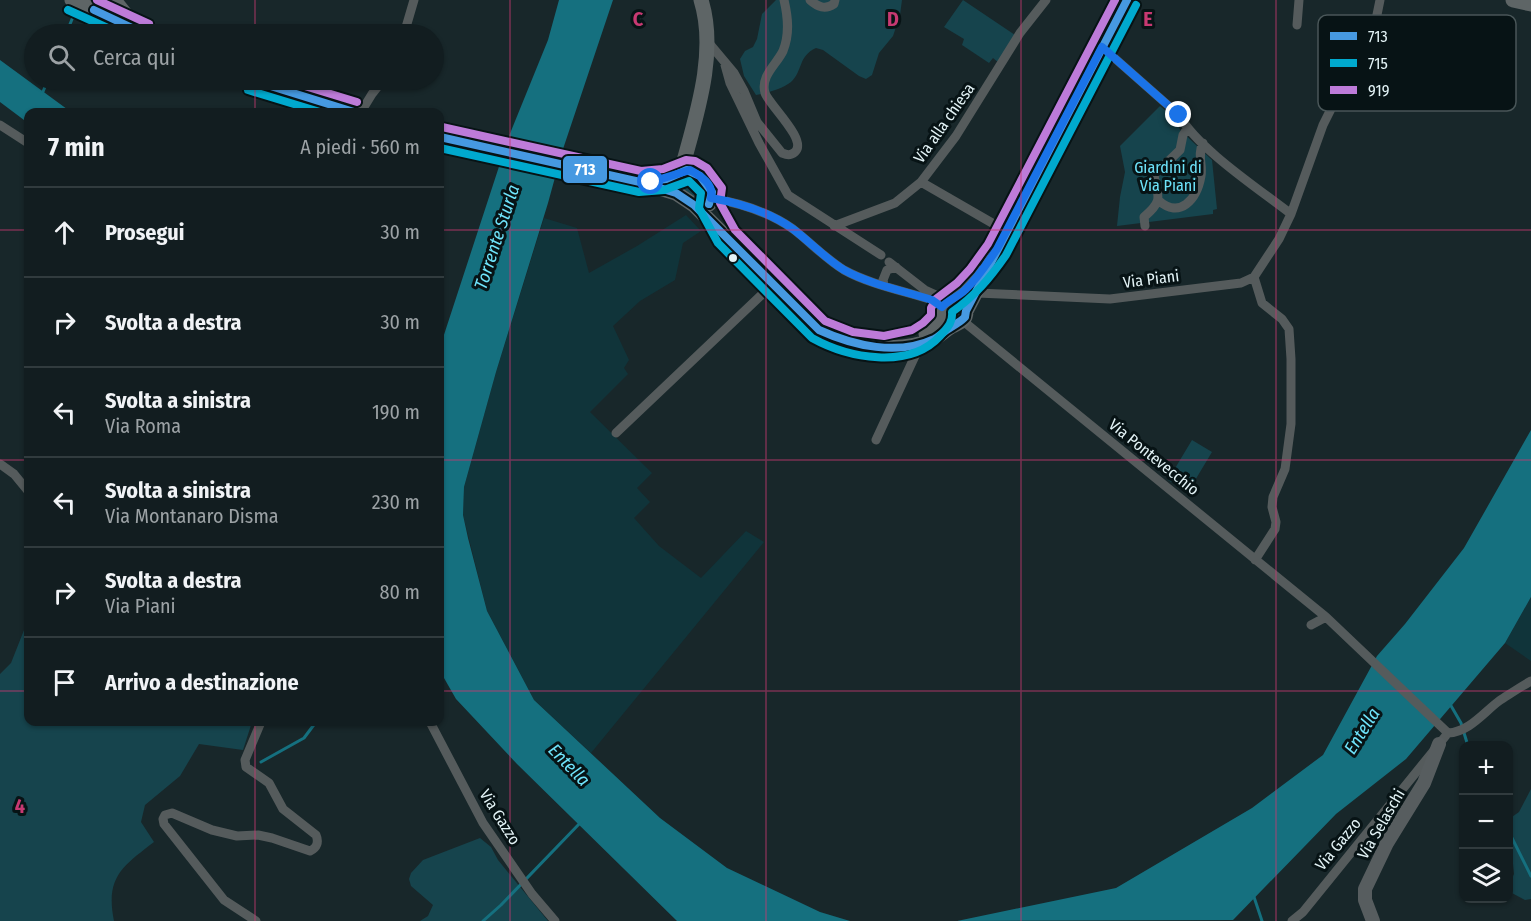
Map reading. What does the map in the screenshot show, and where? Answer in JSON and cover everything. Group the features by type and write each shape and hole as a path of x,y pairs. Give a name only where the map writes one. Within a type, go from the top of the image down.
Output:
{"main road":[{"path":"72,0 96,5 127,24"},
{"path":"114,0 133,24"},
{"path":"675,193 674,183 694,130 708,42 701,0"},
{"path":"1512,0 1531,4"},
{"path":"904,345 930,332 977,293 1006,231 1123,2"},
{"path":"283,90 341,108"},
{"path":"694,130 700,175"},
{"path":"444,138 640,182 705,203 718,231 726,236 819,330 853,344 904,345 934,339 953,312 964,291 997,249"},
{"path":"640,182 651,182 690,170 700,175 708,183 712,192 705,203"}],"street":[{"path":"407,24 414,0"},
{"path":"708,42 734,73 757,122 782,153 788,155 794,153 798,148 798,142 768,99 764,86 770,70 783,52 787,36 789,18 784,0"},
{"path":"810,0 820,7 828,8 834,4 835,0"},
{"name":"Via alla chiesa","path":"834,226 895,204 921,182 956,136 1020,33 1046,0"},
{"path":"1298,25 1299,0"},
{"path":"1377,15 1382,0"},
{"path":"1102,47 1179,115 1187,129 1226,164 1291,214"},
{"path":"724,61 730,83 759,143 788,195 881,255"},
{"path":"363,108 375,90"},
{"path":"1255,560 1275,529 1273,497 1285,469 1291,424 1291,381 1289,330 1282,319 1262,303 1254,277 1279,239 1291,214 1330,111"},
{"path":"0,125 24,140"},
{"path":"1144,226 1144,217 1154,210 1158,200 1159,192 1154,175 1178,153 1187,129"},
{"path":"1158,200 1170,209 1179,209 1194,194 1202,173 1199,150 1203,143"},
{"path":"1202,173 1212,171"},
{"path":"921,182 1006,231"},
{"path":"705,203 741,205 770,216 792,228 843,269 859,277 932,300 953,312"},
{"path":"884,285 883,280 887,270 893,264 953,312"},
{"name":"Via Piani","path":"977,293 1110,299 1241,283 1254,277"},
{"path":"616,433 773,284"},
{"name":"Via Pontevecchio","path":"953,312 1328,619 1444,736"},
{"path":"876,440 921,343"},
{"path":"0,464 14,474 24,486"},
{"path":"1311,625 1328,619"},
{"path":"1444,736 1460,732 1468,727 1499,702 1531,681"},
{"path":"256,921 224,900 164,824 163,819 165,815 172,813 212,830 237,836 258,835 272,838 310,851 315,848 318,842 316,836 283,809 269,783 246,767 245,760 259,726"},
{"name":"Via Gazzo","path":"432,726 483,823 532,894 555,921"},
{"name":"Via Gazzo","path":"1292,921 1303,912 1444,736"},
{"name":"Via Selaschi","path":"1373,921 1365,900 1365,889 1387,843 1424,783 1444,736"}],"shaded area":[{"path":"686,215 701,231 683,243 675,280 640,301 613,326 629,360 624,368 628,374 590,412 652,473 637,488 650,502 634,518 659,546 701,578 746,531 764,542 591,753 534,700 487,611 463,515 464,487 496,372 544,218 577,228 589,273"},
{"path":"1531,597 1531,661 1505,643"}],"green space":[{"path":"776,0 902,0 893,36 879,53 872,75 866,79 823,50 816,48 803,59 791,82 779,89 756,95 744,76 740,59 745,51 753,47 762,14"},
{"path":"963,0 1015,35 999,63 993,58 989,63 962,45 964,39 944,27"},
{"name":"Giardini di Via Piani","path":"1160,106 1176,119 1180,130 1212,160 1217,209 1213,210 1213,214 1117,226 1125,172 1120,146"},
{"path":"690,177 699,182 707,196 701,202 684,190 682,183 684,178"},
{"path":"1192,440 1212,452 1188,492 1168,480"},
{"path":"24,630 24,726 251,726 243,750 199,744 180,776 145,805 141,822 154,842 133,858 119,874 112,893 114,921 0,921 0,674 11,663"},
{"path":"1531,789 1531,899 1525,900 1513,894 1513,816 1519,812"},
{"path":"480,838 491,847 498,860 548,921 420,921 428,916 433,905 411,886 409,879 411,873 423,860"}],"water":[{"path":"559,0 613,0 562,152 464,487 463,515 487,611 534,700 660,818 727,868 820,912 850,921 677,921 517,764 456,699 444,678 444,335 509,136 548,40"},
{"path":"0,60 24,78 24,90 41,90 66,108 24,108 24,120 0,102"},
{"name":"Entella","path":"1531,430 1531,597 1505,643 1406,759 1336,814 1233,920 957,921 1116,888 1252,808 1323,755 1377,656 1464,548"}],"waterway":[{"path":"70,24 77,7"},
{"path":"42,94 44,90"},
{"path":"1450,704 1461,723 1466,741"},
{"path":"261,762 304,738 313,726"},
{"path":"483,921 581,822"},
{"path":"1513,840 1531,876"},
{"path":"1253,894 1262,921"}],"transit line":[{"name":"919","path":"97,0 149,24"},
{"name":"919","path":"444,127 641,171 663,169 686,160 695,161 707,168 722,188 720,203 735,230 825,321 853,332 884,336 912,330 923,323 931,315 931,308 936,299 957,283 988,244 1115,0"},
{"name":"713","path":"444,138 640,182 676,193 694,205 819,330 847,341 876,347 906,347 936,338 965,317 966,311 1127,0"},
{"name":"715","path":"444,149 639,192 664,190 689,181 701,193 699,208 718,243 812,338 843,351 860,355 895,357 927,347 940,336 947,328 952,312 982,286 1006,255 1136,5"},
{"name":"715","path":"68,10 99,24"},
{"name":"713","path":"94,10 124,24"},
{"name":"715","path":"248,90 307,108"},
{"name":"713","path":"283,90 341,108"},
{"name":"919","path":"318,90 357,102"},
{"name":"713","path":"640,182 666,179 687,170 700,176 712,192 709,204"}],"route":[{"path":"651,182 677,176 681,172 690,170 700,175 708,183 712,192 711,198 741,205 770,216 792,228 843,269 859,277 932,300 942,307 964,291 997,249 1102,47 1179,115"}],"water label":[{"name":"Torrente Sturla","path":"497,237"}]}
